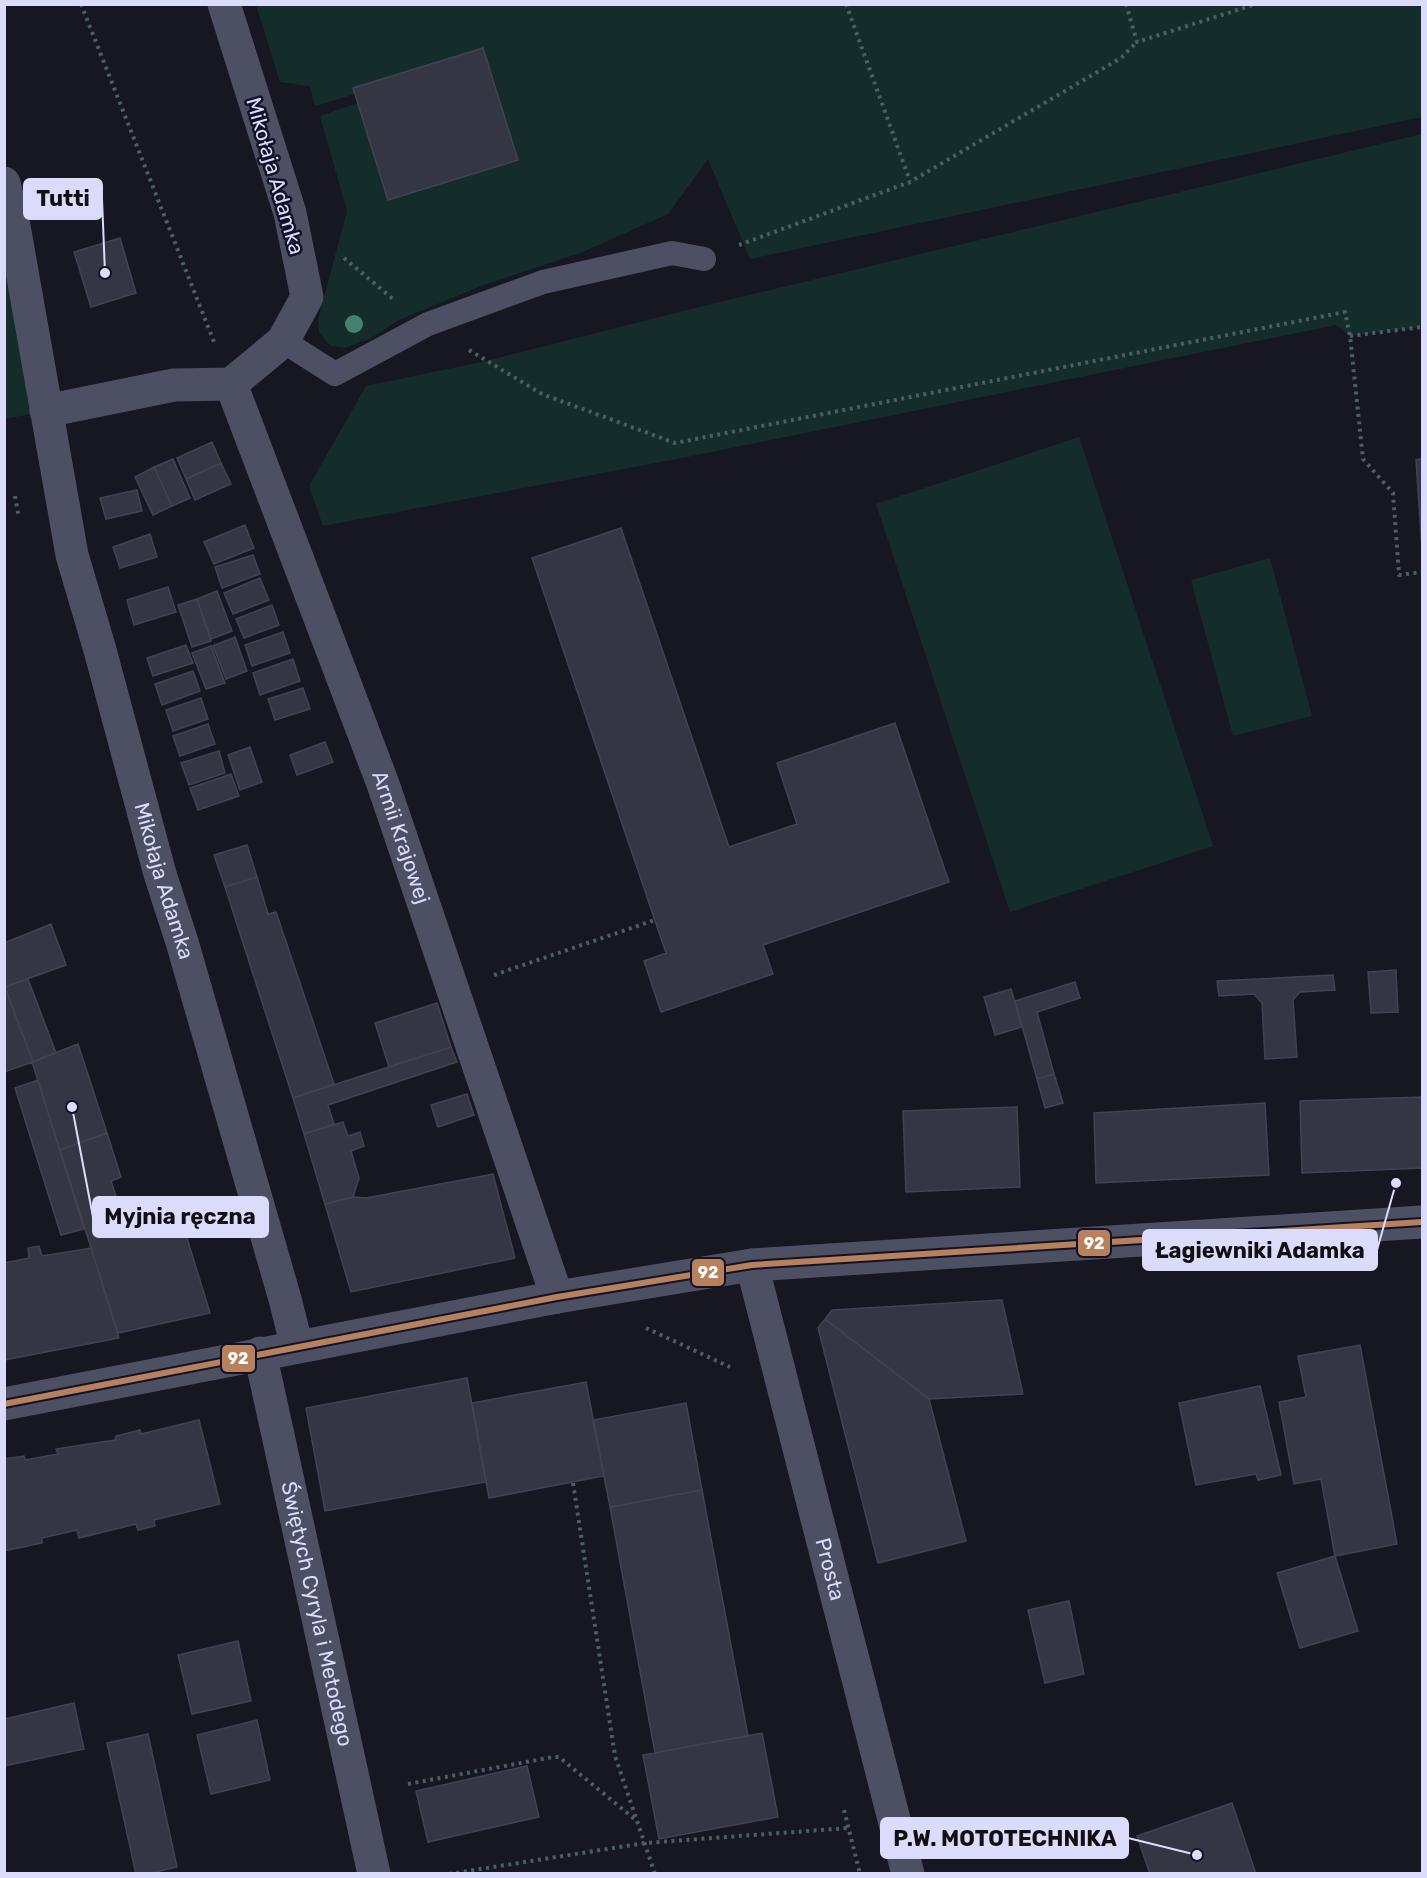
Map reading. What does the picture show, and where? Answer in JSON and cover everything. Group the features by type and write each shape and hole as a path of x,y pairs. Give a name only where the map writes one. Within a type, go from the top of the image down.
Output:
{"street":[{"name":"Mikołaja Adamka","path":"224,4 290,213 307,297 283,341 231,384"},
{"name":"Mikołaja Adamka","path":"4,183 14,226 72,555 160,874 285,1299 297,1347"},
{"path":"46,411 174,385 231,384"},
{"name":"Armii Krajowej","path":"231,384 383,784 557,1297"},
{"path":"4,1404 557,1297 752,1265 1422,1222"},
{"name":"Prosta","path":"752,1265 908,1874"},
{"name":"Świętych Cyryla i Metodego","path":"260,1353 374,1874"}],"lane":[{"path":"283,341 335,374 428,324 543,282 672,252 704,259"}],"path":[{"path":"81,4 231,384"},
{"path":"846,4 910,182"},
{"path":"1126,4 1137,42"},
{"path":"704,259 910,182 1121,58 1137,42 1256,4"},
{"path":"342,256 411,314 542,394 675,443 1345,312 1350,336 1364,459 1393,493 1399,575 1422,572"},
{"path":"1350,336 1422,327"},
{"path":"488,977 655,920"},
{"path":"645,1328 730,1367 728,1358"},
{"path":"573,1482 615,1756 656,1874"},
{"path":"408,1784 553,1756 559,1757 638,1821"},
{"path":"843,1806 860,1874"},
{"path":"449,1874 645,1843 848,1828"}],"green space":[{"path":"256,5 1422,5 1422,117 750,259 708,159 668,214 585,251 481,286 399,320 371,338 345,348 331,346 319,332 318,320 347,211 320,116 358,103 388,200 517,160 354,89 355,94 315,106 310,86 280,82"},
{"path":"1422,134 1422,327 1350,336 1336,325 692,456 323,526 309,486 366,386 486,361 695,308"},
{"path":"4,183 46,411 5,419 4,419"},
{"path":"1079,437 1213,846 1010,912 876,504"},
{"path":"1270,558 1312,716 1233,736 1191,580"}],"building":[{"path":"483,48 518,160 388,200 353,88"},
{"path":"120,238 136,293 91,307 74,252"},
{"path":"212,442 221,463 186,479 177,458"},
{"path":"173,459 190,498 172,506 154,467"},
{"path":"1422,459 1422,549 1416,460"},
{"path":"221,463 231,484 195,500 186,479"},
{"path":"154,467 172,506 153,515 135,477"},
{"path":"137,490 142,511 106,519 100,498"},
{"path":"245,525 254,548 214,564 204,542"},
{"path":"621,528 729,847 797,824 777,763 895,723 949,882 763,945 773,974 661,1012 644,961 666,953 532,558"},
{"path":"150,534 157,557 120,568 113,547"},
{"path":"253,555 260,574 222,588 215,567"},
{"path":"260,578 269,600 233,614 224,593"},
{"path":"168,587 176,612 134,625 127,600"},
{"path":"217,591 232,631 211,639 197,599"},
{"path":"197,599 211,641 192,647 178,605"},
{"path":"272,605 279,625 244,638 236,619"},
{"path":"283,632 290,653 252,666 245,645"},
{"path":"235,637 247,671 226,679 213,646"},
{"path":"186,645 193,663 153,676 147,658"},
{"path":"211,646 225,683 206,689 192,653"},
{"path":"293,659 300,681 260,695 253,673"},
{"path":"193,671 200,691 162,705 155,684"},
{"path":"303,688 310,709 275,720 268,699"},
{"path":"201,698 208,719 173,731 166,710"},
{"path":"208,724 215,744 180,756 173,736"},
{"path":"325,742 333,762 297,775 290,755"},
{"path":"250,747 262,782 240,790 228,755"},
{"path":"219,751 225,773 189,785 181,763"},
{"path":"231,774 239,796 198,810 190,788"},
{"path":"247,845 257,877 225,887 214,855"},
{"path":"257,877 268,914 276,912 334,1084 293,1098 225,887"},
{"path":"51,924 66,965 5,987 4,943"},
{"path":"1396,970 1398,1012 1371,1013 1368,972"},
{"path":"1333,975 1335,990 1300,992 1293,1000 1297,1057 1265,1059 1262,1003 1254,994 1219,996 1217,981"},
{"path":"28,979 56,1053 33,1062 5,987"},
{"path":"1075,982 1080,998 1037,1012 1054,1074 1037,1079 1015,1001"},
{"path":"4,985 33,1062 4,1072"},
{"path":"1011,989 1022,1027 995,1035 984,997"},
{"path":"437,1003 451,1047 389,1067 375,1023"},
{"path":"78,1044 107,1133 60,1150 32,1062"},
{"path":"451,1047 457,1062 328,1105 334,1124 304,1134 293,1098"},
{"path":"1054,1074 1063,1103 1045,1108 1037,1079"},
{"path":"38,1080 84,1229 61,1235 15,1088"},
{"path":"467,1094 474,1115 438,1127 431,1105"},
{"path":"1422,1097 1422,1168 1302,1173 1300,1101"},
{"path":"1265,1103 1269,1175 1096,1183 1094,1113"},
{"path":"1017,1107 1020,1187 906,1192 903,1111"},
{"path":"343,1122 348,1136 360,1132 364,1146 351,1151 359,1178 353,1197 325,1204 304,1134"},
{"path":"107,1133 121,1177 111,1181 121,1212 116,1220 125,1229 146,1224 146,1217 154,1213 158,1219 179,1212 210,1313 118,1333 60,1150"},
{"path":"493,1174 515,1258 351,1292 325,1204 353,1197 366,1198"},
{"path":"39,1246 42,1256 91,1248 119,1338 4,1360 4,1263 29,1258 28,1248"},
{"path":"1002,1300 1023,1394 929,1399 825,1319 832,1310"},
{"path":"825,1319 929,1399 966,1541 878,1563 818,1328"},
{"path":"1360,1345 1397,1544 1335,1556 1321,1479 1294,1484 1279,1402 1306,1397 1298,1356"},
{"path":"467,1378 486,1482 325,1511 306,1408"},
{"path":"586,1382 604,1476 489,1498 472,1403"},
{"path":"1260,1386 1281,1475 1258,1480 1256,1474 1196,1485 1179,1403"},
{"path":"686,1403 702,1490 610,1507 593,1420"},
{"path":"199,1420 220,1504 154,1520 155,1526 138,1530 136,1524 79,1538 77,1530 42,1538 42,1543 4,1551 4,1459 24,1456 25,1460 58,1454 56,1449 115,1440 116,1436 140,1430 141,1434"},
{"path":"702,1490 748,1736 655,1753 610,1507"},
{"path":"1335,1556 1358,1631 1300,1648 1277,1573"},
{"path":"1069,1601 1084,1674 1045,1683 1028,1610"},
{"path":"238,1641 251,1701 192,1714 178,1655"},
{"path":"74,1703 84,1749 4,1766 4,1719"},
{"path":"257,1720 270,1780 211,1794 197,1735"},
{"path":"762,1733 778,1817 659,1839 643,1755"},
{"path":"148,1734 177,1867 147,1874 136,1874 107,1743"},
{"path":"527,1766 539,1817 428,1842 416,1791"},
{"path":"1232,1803 1256,1874 1150,1874 1137,1836"}],"transit line":[{"name":"92","path":"4,1404 557,1297 752,1265 1422,1222"}],"place":[{"name":"Tutti","path":"105,273"},
{"name":"Myjnia ręczna","path":"72,1107"},
{"name":"Łagiewniki Adamka","path":"1396,1183"},
{"name":"P.W. MOTOTECHNIKA","path":"1197,1855"}]}
